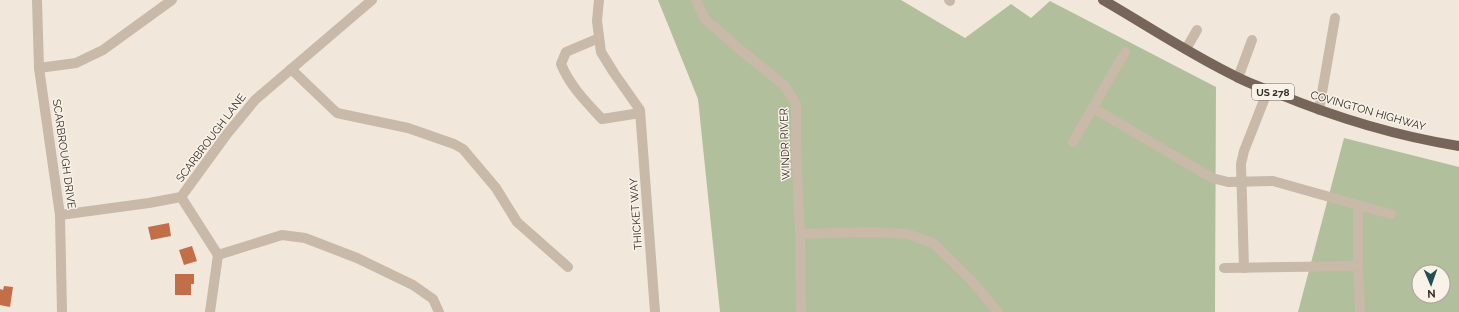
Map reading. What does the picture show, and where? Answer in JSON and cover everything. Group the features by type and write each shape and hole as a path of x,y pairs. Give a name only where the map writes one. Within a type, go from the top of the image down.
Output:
{"main road":[{"name":"COVINGTON HIGHWAY","path":"1106,1 1238,78 1319,110 1394,133 1459,146"}],"street":[{"name":"SCARBROUGH DRIVE","path":"37,0 39,68 60,214 62,312"},
{"path":"39,68 76,63 103,50 172,0"},
{"name":"SCARBROUGH LANE","path":"60,214 149,204 181,197 227,134 255,100 372,0"},
{"name":"THICKET WAY","path":"599,0 597,21 602,52 614,73 640,110 655,312"},
{"name":"WINDR RIVER","path":"696,0 704,18 785,86 796,104 801,312"},
{"path":"1319,110 1335,18"},
{"path":"1186,49 1197,30"},
{"path":"599,38 566,52 561,64 566,76 585,102 602,118 640,114"},
{"path":"1238,78 1252,40"},
{"path":"1073,142 1125,52"},
{"path":"292,69 338,113 408,128 454,144 463,149 496,188 517,222 568,267"},
{"path":"1244,268 1241,164 1244,151 1268,90"},
{"path":"1093,108 1212,178 1228,182 1273,181 1391,214"},
{"path":"181,197 218,255 210,312"},
{"path":"1358,205 1360,312"},
{"path":"800,234 872,232 907,234 933,243 971,280 998,312"},
{"path":"218,255 282,235 305,238 357,258 413,285 433,299 439,312"},
{"path":"1224,268 1358,266"}],"green space":[{"path":"658,0 901,0 965,38 1011,4 1031,18 1050,1 1216,87 1215,312 720,312 698,99"},
{"path":"1344,138 1459,167 1459,312 1298,312"}],"building":[{"path":"169,223 171,236 151,240 148,227"},
{"path":"192,246 197,261 184,265 179,250"},
{"path":"175,274 194,274 194,284 191,284 191,295 175,295"},
{"path":"4,286 13,287 10,307 0,305 0,289 3,290"}]}
